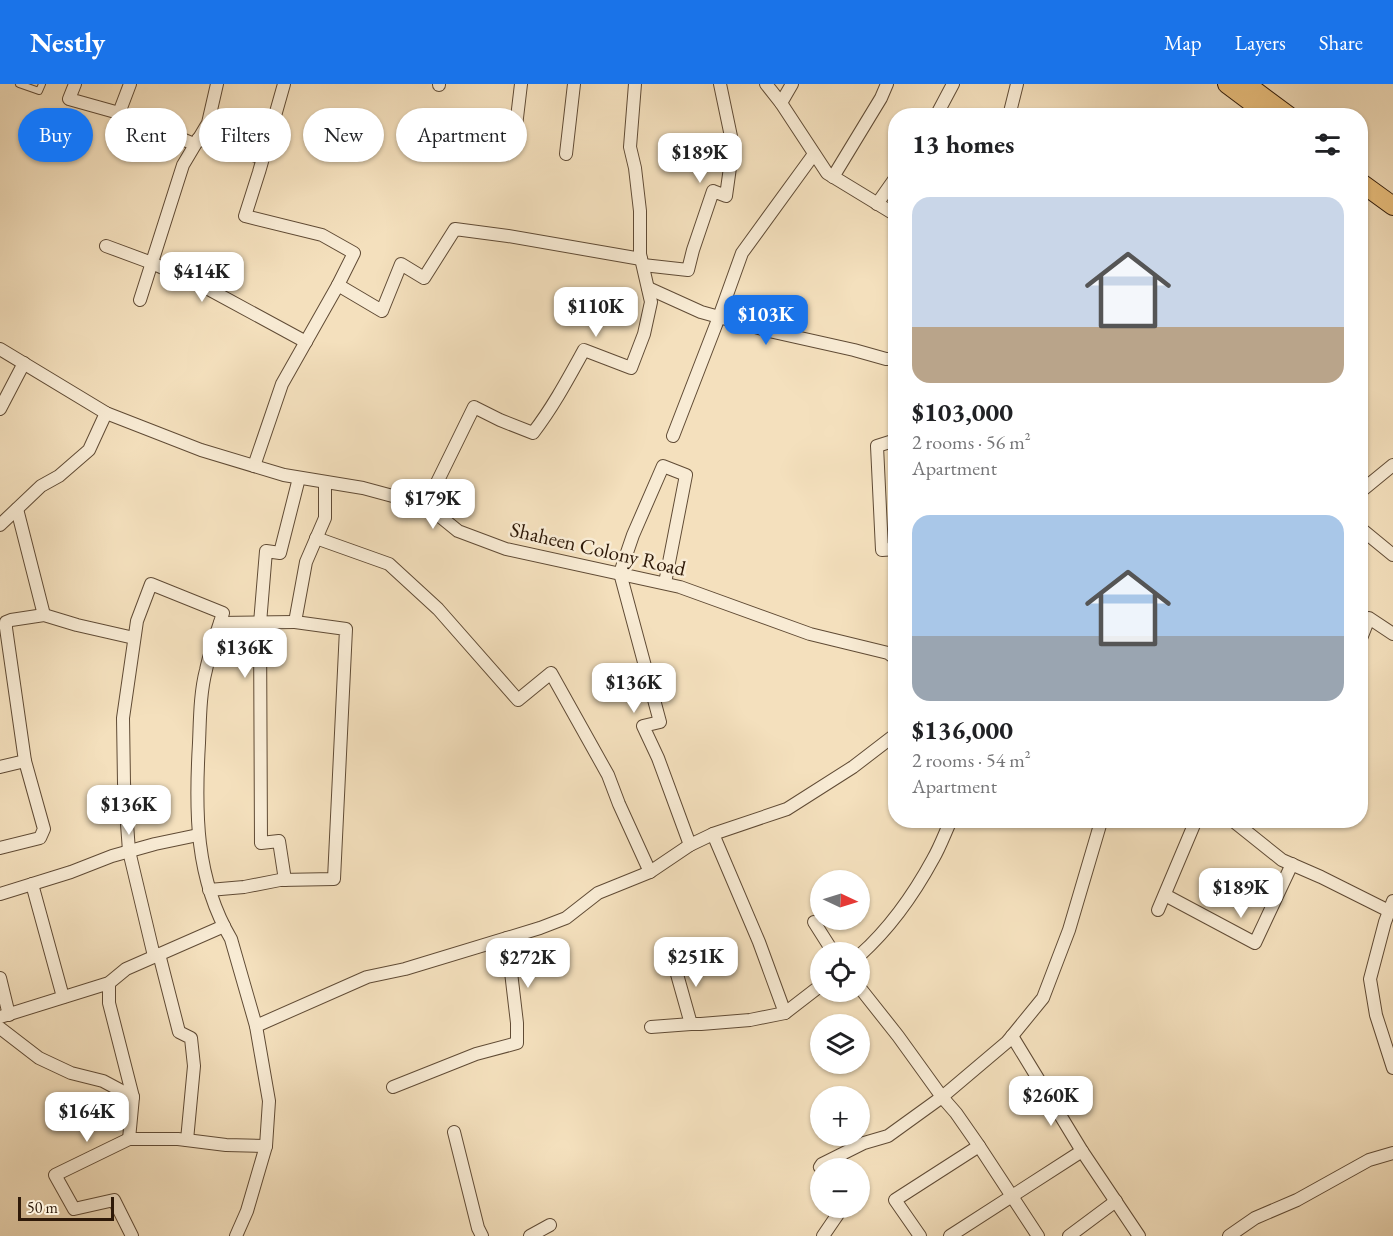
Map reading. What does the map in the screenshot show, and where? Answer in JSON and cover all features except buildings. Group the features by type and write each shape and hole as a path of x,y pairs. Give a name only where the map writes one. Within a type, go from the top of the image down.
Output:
{"main road":[{"path":"1227,84 1254,108"},
{"path":"1246,84 1278,108"},
{"path":"1368,175 1393,193"},
{"path":"1368,188 1393,206"}],"street":[{"path":"75,84 69,99 105,109"},
{"path":"121,108 130,84"},
{"path":"140,300 183,165 208,123 217,84"},
{"path":"277,108 284,84"},
{"path":"518,108 521,84"},
{"path":"566,154 574,84"},
{"path":"426,505 474,407 533,433 547,416 584,350 631,368 644,333 651,302 640,254 640,211 630,147 635,84"},
{"path":"338,285 382,311 401,264 424,278 455,228 688,270 714,191 726,196 733,146 720,84"},
{"path":"766,84 827,173 888,210"},
{"path":"780,103 792,84"},
{"path":"833,177 886,84"},
{"path":"940,108 953,84"},
{"path":"1011,108 1017,84"},
{"path":"187,139 199,143"},
{"path":"673,436 742,253 814,154"},
{"path":"254,466 282,384 354,253 322,235 245,216 262,162"},
{"path":"877,204 888,188"},
{"path":"106,246 201,285 306,342"},
{"path":"648,288 701,312 769,331 888,359"},
{"name":"Shaheen Colony Road","path":"0,349 106,412 201,450 284,475 363,488 426,505 458,531 506,549 680,586 810,634 888,653"},
{"path":"0,409 24,363"},
{"path":"0,525 40,486 59,476 89,450 106,412"},
{"path":"888,443 877,446 882,550 888,550"},
{"path":"1368,485 1393,465"},
{"path":"665,583 686,475 663,466 620,573 660,722 643,726 658,758 690,845"},
{"path":"285,880 279,841 261,843 260,623 266,551 280,553 299,478"},
{"path":"295,622 306,562 325,518 325,482"},
{"path":"17,509 44,615"},
{"path":"1368,535 1393,555"},
{"path":"316,538 389,564 438,609 518,700 551,673 608,775 650,872"},
{"path":"187,1140 194,1066 191,1038 179,1032 129,851 124,783 123,718 137,621 151,584 223,613 205,671 200,717 198,835 205,879 231,939 256,1026 269,1101 266,1146 236,1236"},
{"path":"0,848 40,838 44,829 25,760 6,622 44,615 134,638"},
{"path":"1368,621 1369,618 1393,634"},
{"path":"209,890 285,880 334,879 346,629 295,622 220,623"},
{"path":"256,1026 367,977 405,969 566,918 598,893 650,872 690,845 713,834 787,809 853,767 888,740"},
{"path":"0,767 25,760"},
{"path":"870,945 906,902 934,858 947,828"},
{"path":"834,1158 864,1143 888,1136 942,1097 1007,1042 1043,998 1069,930 1099,828"},
{"path":"1158,910 1193,828"},
{"path":"1242,828 1282,860 1391,906 1370,979 1376,1015 1393,1068"},
{"path":"713,834 759,942 785,1013"},
{"path":"0,894 71,872 112,855 198,835"},
{"path":"1165,895 1255,943 1292,864"},
{"path":"32,884 63,997"},
{"path":"0,978 4,1016 110,983 126,969 224,926"},
{"path":"393,1087 476,1054 517,1043 517,1023 507,938"},
{"path":"673,960 691,1024"},
{"path":"110,983 109,1003 133,1097 129,1139"},
{"path":"651,1027 750,1020 785,1013 810,994"},
{"path":"870,1001 956,1113 1038,1236"},
{"path":"0,1028 39,1058 71,1073 103,1081 133,1097"},
{"path":"1012,1036 1082,1151 1139,1236"},
{"path":"454,1132 482,1236"},
{"path":"132,1236 114,1200 74,1209 55,1175 129,1139 178,1139 226,1145 266,1146"},
{"path":"920,1236 895,1200 979,1146"},
{"path":"951,1236 1082,1151"},
{"path":"1229,1236 1256,1218 1297,1200 1369,1160 1393,1153"},
{"path":"1069,1236 1116,1201"},
{"path":"823,1236 835,1218"},
{"path":"530,1236 549,1225"}],"lane":[{"path":"19,84 39,91 42,84"}]}
